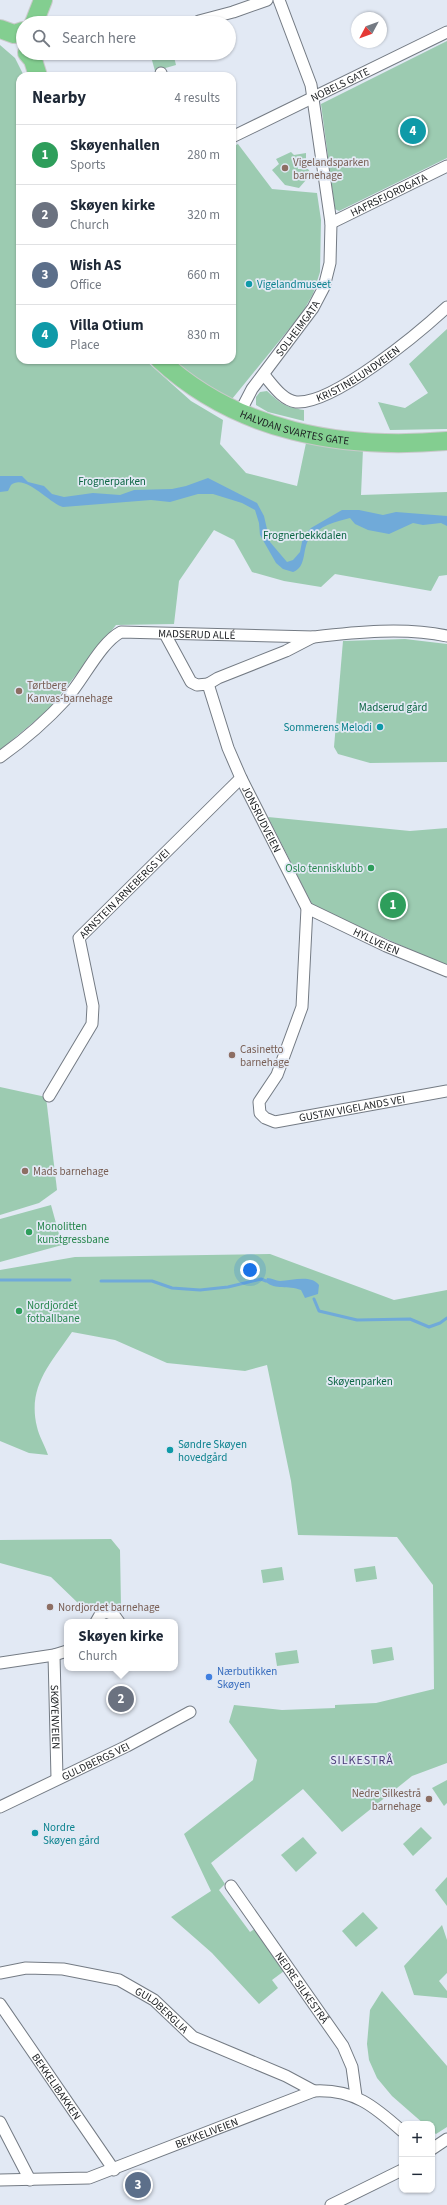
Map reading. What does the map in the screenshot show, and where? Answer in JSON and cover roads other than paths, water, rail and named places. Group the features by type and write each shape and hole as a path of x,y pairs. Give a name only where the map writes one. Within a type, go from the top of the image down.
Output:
{"main road":[{"path":"37,16 43,0"},
{"name":"HALVDAN SVARTES GATE","path":"165,364 196,389 239,414 286,429 330,438 392,444 447,441"}],"street":[{"path":"218,16 234,12 248,2 267,0"},
{"name":"SOLHEIMGATA","path":"239,414 252,389 264,375 319,297 330,263 330,223 311,85 279,0"},
{"name":"NOBELS GATE","path":"236,135 447,32"},
{"name":"HAFRSFJORDGATA","path":"330,223 447,166"},
{"name":"KRISTINELUNDVEIEN","path":"264,375 284,397 290,400 303,401 310,399 351,381 369,370 447,307"},
{"name":"MADSERUD ALLÉ","path":"0,757 46,720 67,697 108,640 116,634 126,632 165,634 288,635 314,637 345,633 414,632 447,636"},
{"path":"165,634 191,682 196,685 208,684 218,678 286,651 314,637"},
{"name":"JONSRUDVEIEN","path":"208,684 226,741 241,778 307,908 302,1008 277,1075 259,1102 260,1113"},
{"name":"ARNSTEIN ARNEBERGS VEI","path":"49,1096 92,1024 93,1006 79,938 241,778"},
{"name":"HYLLVEIEN","path":"307,908 386,946 447,971"},
{"name":"GUSTAV VIGELANDS VEI","path":"260,1113 265,1118 275,1122 447,1091"},
{"path":"98,1619 100,1615 108,1612 117,1619"},
{"path":"0,1663 54,1656 64,1652"},
{"name":"SKØYENVEIEN","path":"54,1656 57,1778"},
{"name":"GULDBERGS VEI","path":"0,1807 57,1778 127,1746 190,1712"},
{"name":"NEDRE SILKESTRÅ","path":"231,1886 343,2046 352,2067 356,2096"},
{"name":"GULDBERGLIA","path":"0,1974 26,1968 63,1969 119,1980 154,2000 193,2037 286,2076 314,2091"},
{"name":"BEKKELIBAKKEN","path":"0,2004 114,2170"},
{"name":"BEKKELIVEIEN","path":"0,2180 89,2178 114,2170 314,2091 328,2090 356,2096 368,2102 399,2128"},
{"path":"0,2122 30,2180"},
{"path":"435,2147 447,2139"},
{"path":"331,2205 399,2171"}],"water":[{"path":"0,476 22,476 28,482 44,486 52,494 64,497 93,493 120,495 134,490 172,489 186,486 208,478 257,503 264,516 270,542 287,562 293,560 300,552 303,537 311,528 342,510 359,510 383,515 396,512 447,516 447,526 441,523 423,525 413,523 389,534 368,530 355,524 350,518 339,521 323,527 313,534 307,543 300,566 293,572 283,569 276,563 260,535 259,523 255,510 242,503 213,494 198,494 170,502 151,500 63,507 37,490 23,483 17,482 11,485 8,491 0,492"},
{"path":"267,1278 277,1281 301,1279 311,1280 319,1285 318,1294 305,1298 301,1290 273,1286 266,1282"}],"waterway":[{"path":"101,1281 152,1281 172,1288 200,1290 228,1287 261,1279 266,1281"},
{"path":"0,1280 70,1280"},
{"path":"314,1299 319,1311 357,1320 410,1319 429,1327 440,1323 447,1318"}],"place":[{"name":"Villa Otium","path":"413,131"},
{"name":"Vigelandsparken barnehage","path":"285,168"},
{"name":"Vigelandmuseet","path":"249,284"},
{"name":"Tørtberg Kanvas-barnehage","path":"19,691"},
{"name":"Sommerens Melodi","path":"380,727"},
{"name":"Oslo tennisklubb","path":"371,868"},
{"name":"Skøyenhallen","path":"393,905"},
{"name":"Casinetto barnehage","path":"232,1055"},
{"name":"Mads barnehage","path":"25,1171"},
{"name":"Monolitten kunstgressbane","path":"29,1232"},
{"name":"Nordjordet fotballbane","path":"19,1311"},
{"name":"Søndre Skøyen hovedgård","path":"170,1450"},
{"name":"Nordjordet barnehage","path":"50,1607"},
{"name":"Nærbutikken Skøyen","path":"209,1677"},
{"name":"Skøyen kirke","path":"121,1699"},
{"name":"Nedre Silkestrå barnehage","path":"429,1799"},
{"name":"Nordre Skøyen gård","path":"35,1833"},
{"name":"Wish AS","path":"138,2185"}],"district":[{"name":"SILKESTRÅ","path":"362,1760"}],"park label":[{"name":"Frognerparken","path":"112,481"},
{"name":"Frognerbekkdalen","path":"305,535"},
{"name":"Madserud gård","path":"393,707"},
{"name":"Skøyenparken","path":"360,1381"}]}
